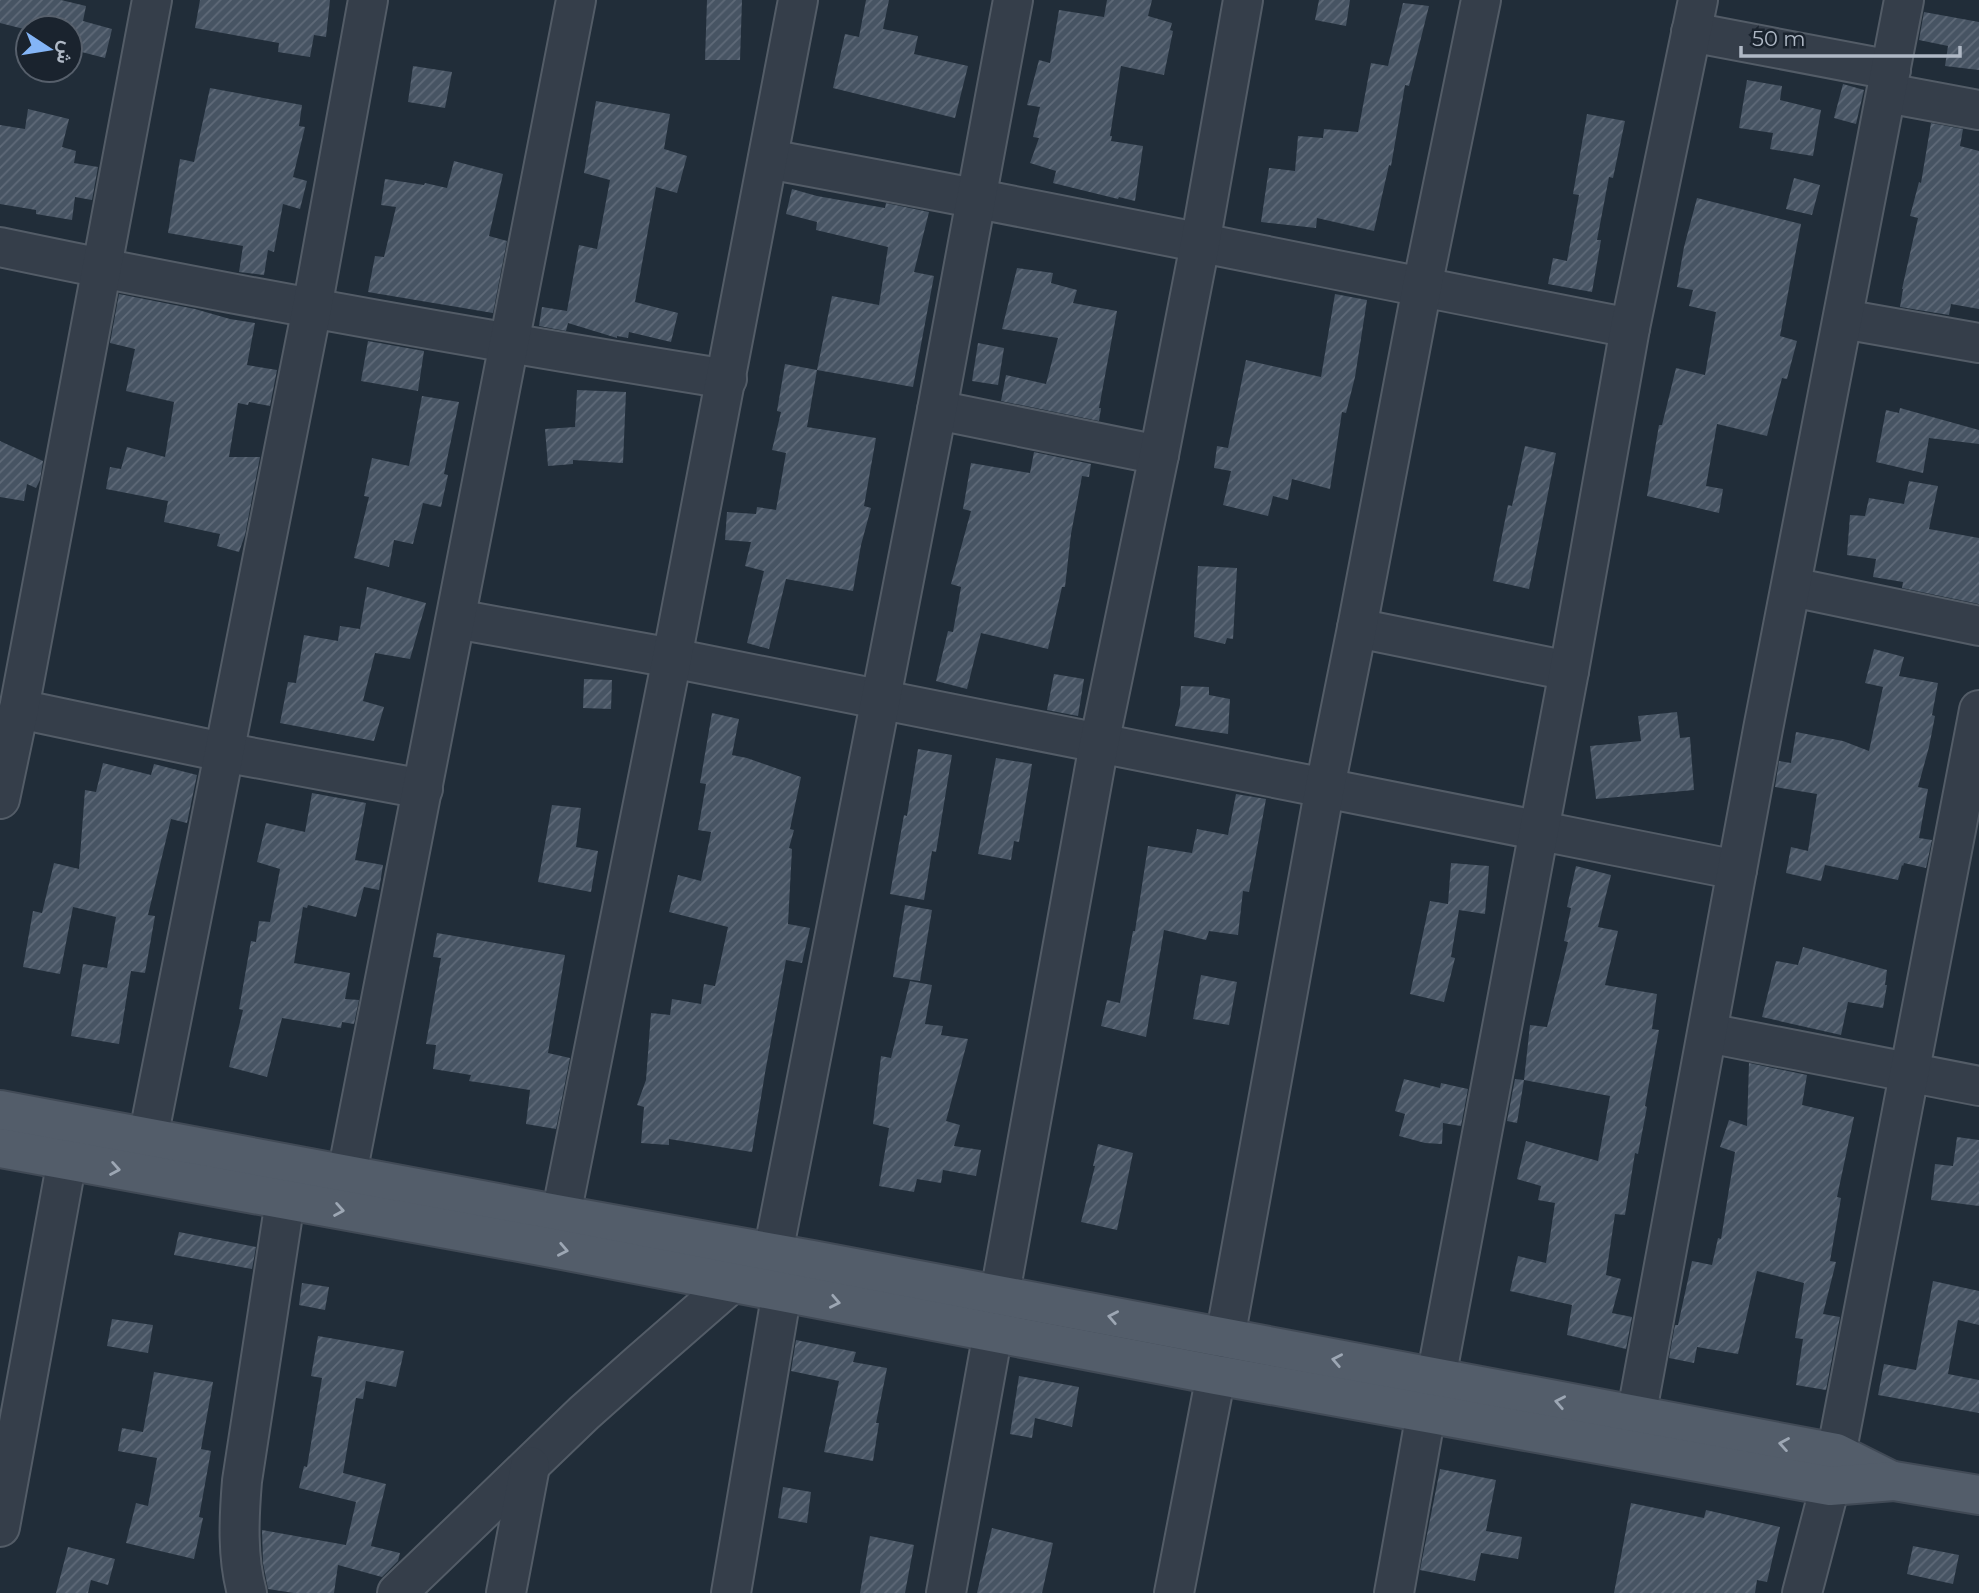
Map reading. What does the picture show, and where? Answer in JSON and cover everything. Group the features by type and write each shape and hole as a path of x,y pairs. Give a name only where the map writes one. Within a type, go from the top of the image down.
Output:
{"main road":[{"path":"0,1110 1225,1338 1431,1396 1979,1495"},
{"path":"0,1148 782,1291 1216,1376 1636,1417 1833,1470"}],"street":[{"path":"0,799 152,0"},
{"path":"148,1138 312,308 368,0"},
{"path":"347,1174 576,0"},
{"path":"562,1215 673,658 799,0"},
{"path":"773,1253 937,410 1013,0"},
{"path":"946,1593 1100,744 1200,244 1243,0"},
{"path":"1225,1338 1325,787 1481,0"},
{"path":"1636,1417 1737,870 1904,0"},
{"path":"1394,1593 1569,671 1630,328 1695,16 1979,110"},
{"path":"768,159 976,197 1630,328"},
{"path":"0,247 508,344 727,379"},
{"path":"1843,319 1979,342"},
{"path":"937,410 1159,455"},
{"path":"1791,587 1979,626"},
{"path":"456,619 673,658 1737,870"},
{"path":"1357,628 1569,671"},
{"path":"19,709 223,752 423,789"},
{"path":"1802,1593 1833,1470 1979,710"},
{"path":"1708,1033 1979,1086"},
{"path":"0,1527 67,1160"},
{"path":"247,1593 242,1577 239,1518 242,1481 285,1200"},
{"path":"397,1593 639,1364 733,1282"},
{"path":"731,1593 782,1291"},
{"path":"1174,1593 1216,1376"},
{"path":"506,1593 530,1466"}],"building":[{"path":"0,0 61,0 86,6 84,16 14,14 14,26 0,23"},
{"path":"200,0 330,0 326,37 314,35 310,57 278,52 279,43 195,28"},
{"path":"707,0 742,0 740,60 705,60"},
{"path":"866,0 889,0 883,29 918,36 914,54 968,66 955,118 833,88 845,34 859,37"},
{"path":"1107,0 1152,0 1148,16 1172,23 1170,30 1173,31 1164,75 1121,66 1110,136 1111,141 1143,146 1135,201 1053,183 1056,171 1030,163 1039,138 1033,137 1040,107 1027,105 1039,60 1050,63 1059,10 1104,17"},
{"path":"1319,0 1350,0 1346,26 1315,20"},
{"path":"1403,3 1429,6 1409,86 1405,85 1391,166 1389,165 1374,231 1317,218 1316,228 1261,222 1269,168 1295,171 1298,136 1323,138 1324,129 1358,132 1371,63 1388,66"},
{"path":"1924,12 1979,22 1979,70 1945,66 1948,46 1919,40"},
{"path":"84,21 112,29 105,58 84,53"},
{"path":"413,66 452,72 445,108 408,102"},
{"path":"1747,80 1782,86 1780,100 1821,110 1813,156 1770,149 1773,133 1739,128"},
{"path":"1843,84 1864,90 1856,124 1834,118"},
{"path":"210,88 302,105 299,126 305,127 293,177 307,181 300,209 283,204 274,252 268,250 264,275 239,272 243,246 168,233 180,159 194,162"},
{"path":"596,101 670,114 664,149 687,156 677,193 656,187 635,302 678,313 671,342 629,332 628,338 617,338 568,323 566,331 539,326 542,307 567,311 579,245 597,249 610,180 584,173"},
{"path":"28,109 69,119 62,147 76,151 74,163 98,167 92,200 75,197 72,220 0,204 0,125 25,129"},
{"path":"1587,114 1625,121 1613,178 1609,177 1597,240 1601,240 1592,292 1548,284 1553,258 1567,261 1579,195 1573,194"},
{"path":"1931,123 1963,129 1960,146 1979,151 1979,309 1951,304 1949,315 1900,307 1918,218 1910,216 1919,182 1921,183"},
{"path":"454,161 503,174 489,236 507,241 493,313 368,292 375,256 384,257 396,207 381,205 385,179 447,188"},
{"path":"1794,178 1820,185 1812,215 1786,209"},
{"path":"792,189 885,208 886,203 929,212 914,272 934,276 913,387 817,370 832,296 879,305 888,247 816,230 817,222 786,214"},
{"path":"1697,198 1801,224 1780,336 1797,341 1787,379 1782,378 1767,436 1717,424 1706,486 1723,489 1719,513 1647,496 1659,425 1662,425 1676,368 1705,375 1716,312 1689,306 1693,290 1677,287"},
{"path":"1017,268 1053,273 1051,283 1077,290 1073,303 1117,311 1099,421 1001,401 1006,375 1046,384 1058,338 1002,329"},
{"path":"119,294 255,323 247,365 277,370 270,406 238,403 229,457 260,457 245,535 239,552 217,546 220,534 164,522 168,501 106,489 110,467 121,469 127,447 165,457 174,402 126,391 135,349 110,343"},
{"path":"1335,294 1367,300 1355,377 1346,413 1342,412 1330,489 1292,479 1288,500 1273,496 1268,516 1223,505 1231,471 1214,468 1217,446 1228,448 1246,360 1321,377"},
{"path":"368,341 424,351 418,391 361,381"},
{"path":"978,343 1004,348 998,385 972,381"},
{"path":"785,364 817,370 807,427 876,438 864,506 871,508 853,591 786,579 769,649 747,643 764,571 745,566 751,542 725,540 727,512 756,514 757,507 776,510 786,453 772,450 781,412 777,411"},
{"path":"577,390 626,392 623,463 573,460 573,464 548,466 545,429 575,427"},
{"path":"422,396 459,402 444,474 448,475 441,507 423,503 413,544 394,540 389,567 354,558 369,497 364,496 372,458 409,466"},
{"path":"1900,408 1979,430 1979,444 1929,438 1923,473 1876,462 1886,410 1899,413"},
{"path":"0,441 43,461 40,480 36,488 27,484 24,501 0,497"},
{"path":"1525,446 1556,453 1529,589 1493,581 1508,505 1512,506"},
{"path":"1034,452 1091,464 1089,477 1082,476 1065,587 1062,587 1048,649 981,633 967,689 936,681 948,631 953,632 961,587 951,584 971,511 963,509 971,463 1030,473"},
{"path":"1909,481 1938,486 1929,529 1979,538 1979,604 1902,588 1903,582 1873,577 1876,559 1847,555 1850,515 1865,516 1869,498 1904,504"},
{"path":"1198,566 1237,568 1233,639 1227,638 1225,644 1194,637"},
{"path":"367,587 426,603 410,659 375,653 363,701 384,707 374,741 280,723 288,682 296,683 304,635 338,641 340,626 360,629"},
{"path":"1874,649 1904,657 1899,676 1938,683 1932,715 1935,716 1918,787 1928,789 1919,838 1932,840 1926,868 1904,863 1898,880 1825,865 1821,881 1786,873 1791,847 1808,851 1817,794 1775,787 1779,761 1791,763 1796,732 1843,741 1869,751 1883,687 1865,683"},
{"path":"1054,674 1084,679 1078,716 1047,710"},
{"path":"584,679 612,680 611,709 583,708"},
{"path":"1181,686 1209,687 1209,695 1230,699 1228,734 1175,726"},
{"path":"1677,712 1680,738 1690,737 1694,790 1596,799 1590,746 1641,741 1638,716"},
{"path":"712,713 739,719 732,755 801,777 790,829 794,830 789,848 792,849 788,924 810,928 802,963 786,960 752,1152 669,1139 669,1145 641,1143 644,1107 637,1105 646,1080 651,1013 670,1015 672,999 701,1004 704,984 715,986 728,927 669,912 678,875 701,881 711,832 698,830 706,784 700,783"},
{"path":"918,749 952,755 936,852 932,851 924,900 890,894"},
{"path":"996,758 1032,764 1019,842 1014,841 1011,860 978,854"},
{"path":"103,763 151,775 154,764 197,775 187,823 171,819 148,915 155,916 145,973 131,971 119,1044 71,1036 83,964 107,968 116,917 73,907 60,974 23,967 33,911 42,913 54,863 79,869 85,790 96,792"},
{"path":"312,793 366,803 355,860 383,865 379,890 364,887 356,917 308,905 307,908 303,907 294,963 350,973 345,999 359,1000 354,1024 342,1022 341,1028 282,1018 267,1077 229,1067 243,1010 239,1009 251,941 256,942 259,921 270,922 280,869 257,862 266,823 305,832"},
{"path":"1236,794 1266,799 1249,892 1243,891 1238,935 1209,931 1206,940 1164,930 1146,1037 1101,1026 1107,1000 1120,1003 1135,931 1148,846 1192,853 1197,829 1228,835"},
{"path":"552,805 581,808 576,847 598,851 591,892 538,882"},
{"path":"1451,863 1489,866 1485,914 1459,910 1451,957 1455,958 1444,1002 1410,994 1430,901 1448,904"},
{"path":"1576,866 1611,875 1598,927 1618,931 1605,985 1657,994 1652,1029 1659,1030 1645,1106 1647,1107 1638,1154 1635,1153 1625,1215 1615,1214 1606,1275 1621,1279 1612,1313 1632,1317 1626,1349 1567,1335 1572,1305 1510,1291 1518,1256 1546,1263 1555,1203 1538,1200 1541,1186 1517,1179 1526,1141 1598,1161 1610,1096 1524,1080 1530,1025 1547,1027 1568,942 1564,941 1571,908 1567,907"},
{"path":"905,905 932,910 920,981 893,977"},
{"path":"437,933 565,955 548,1053 570,1058 556,1129 526,1124 530,1090 469,1081 471,1075 433,1069 436,1045 426,1044 441,958 433,957"},
{"path":"1803,947 1887,970 1883,1008 1848,1002 1841,1035 1762,1017 1776,961 1798,965"},
{"path":"1201,975 1237,982 1229,1025 1193,1019"},
{"path":"910,981 932,985 925,1024 943,1026 941,1035 968,1039 946,1121 960,1125 954,1146 981,1150 976,1176 943,1170 941,1183 917,1179 914,1192 879,1186 889,1128 873,1124 881,1056 891,1058"},
{"path":"1749,1063 1807,1075 1802,1105 1854,1117 1837,1197 1841,1198 1830,1261 1836,1262 1823,1314 1840,1317 1826,1390 1796,1385 1803,1339 1795,1338 1804,1283 1757,1271 1738,1354 1697,1347 1694,1363 1669,1358 1692,1261 1712,1265 1718,1238 1721,1239 1735,1152 1720,1147 1729,1120 1747,1126"},
{"path":"1404,1079 1440,1088 1441,1083 1468,1089 1461,1126 1443,1123 1442,1144 1425,1143 1399,1136 1405,1114 1395,1111"},
{"path":"1515,1079 1524,1080 1517,1123 1507,1121"},
{"path":"1957,1137 1979,1140 1979,1206 1931,1200 1935,1164 1953,1166"},
{"path":"1098,1144 1133,1153 1117,1230 1081,1222"},
{"path":"179,1232 256,1247 252,1269 174,1255"},
{"path":"1933,1281 1979,1291 1979,1325 1958,1320 1948,1374 1979,1380 1979,1413 1878,1395 1884,1364 1916,1370"},
{"path":"302,1283 329,1287 325,1310 299,1305"},
{"path":"112,1319 153,1325 148,1353 107,1346"},
{"path":"318,1336 404,1351 396,1387 366,1381 363,1399 356,1398 343,1473 386,1484 371,1546 400,1553 398,1561 382,1577 338,1565 334,1593 294,1593 268,1589 263,1563 262,1530 346,1545 356,1502 299,1488 304,1466 307,1467 322,1378 311,1376"},
{"path":"796,1340 856,1352 853,1362 887,1368 876,1423 879,1423 873,1461 824,1452 839,1381 791,1371"},
{"path":"154,1372 213,1382 201,1449 211,1451 199,1517 203,1518 194,1559 126,1543 136,1503 148,1506 157,1458 118,1451 122,1428 143,1432"},
{"path":"1019,1376 1079,1387 1072,1427 1035,1418 1032,1438 1010,1434"},
{"path":"1440,1469 1496,1480 1486,1531 1522,1537 1518,1559 1481,1553 1475,1581 1420,1570"},
{"path":"783,1487 811,1492 807,1523 778,1518"},
{"path":"1631,1503 1704,1518 1706,1510 1780,1527 1767,1582 1757,1580 1755,1593 1614,1593"},
{"path":"992,1528 1053,1543 1042,1593 977,1593"},
{"path":"870,1536 914,1545 905,1593 860,1593"},
{"path":"1913,1546 1959,1555 1953,1584 1907,1574"},
{"path":"68,1547 115,1559 108,1585 91,1580 88,1593 56,1593"}]}
